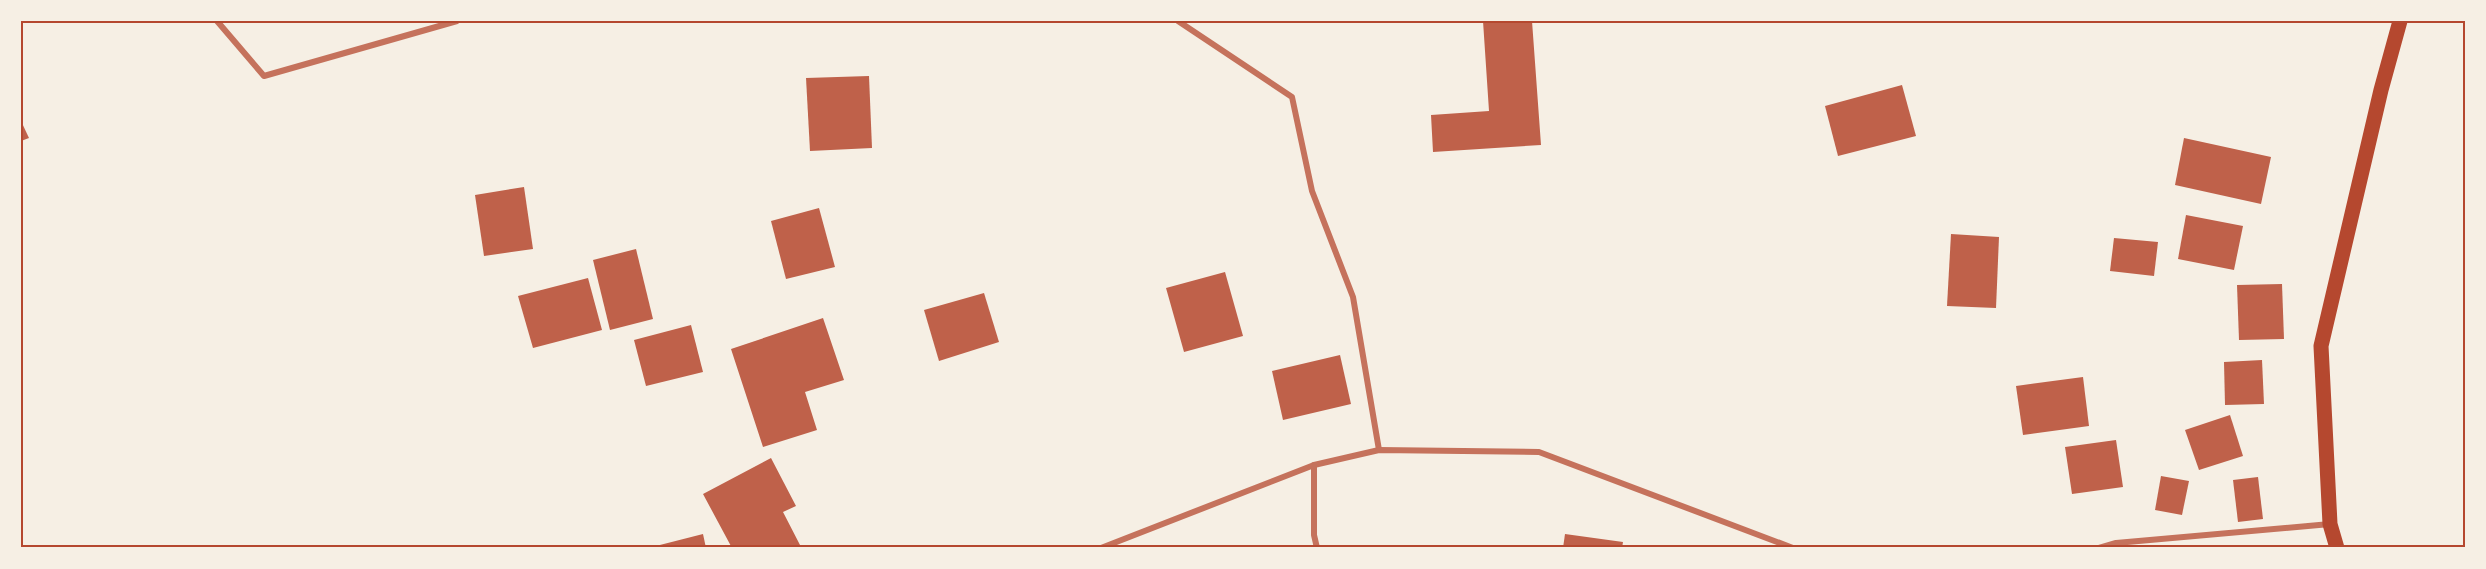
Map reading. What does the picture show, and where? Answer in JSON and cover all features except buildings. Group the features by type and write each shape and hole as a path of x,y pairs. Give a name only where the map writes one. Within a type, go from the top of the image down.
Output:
{"main road":[{"path":"2337,548 2330,524 2321,346 2381,90 2400,21"}],"street":[{"path":"217,21 264,76 457,21"},
{"path":"1178,21 1292,97 1312,191 1353,297 1379,450"},
{"path":"1101,548 1314,465 1379,450 1539,452 1794,548"},
{"path":"1314,465 1314,535 1317,548"},
{"path":"2099,548 2116,543 2330,524"}]}
